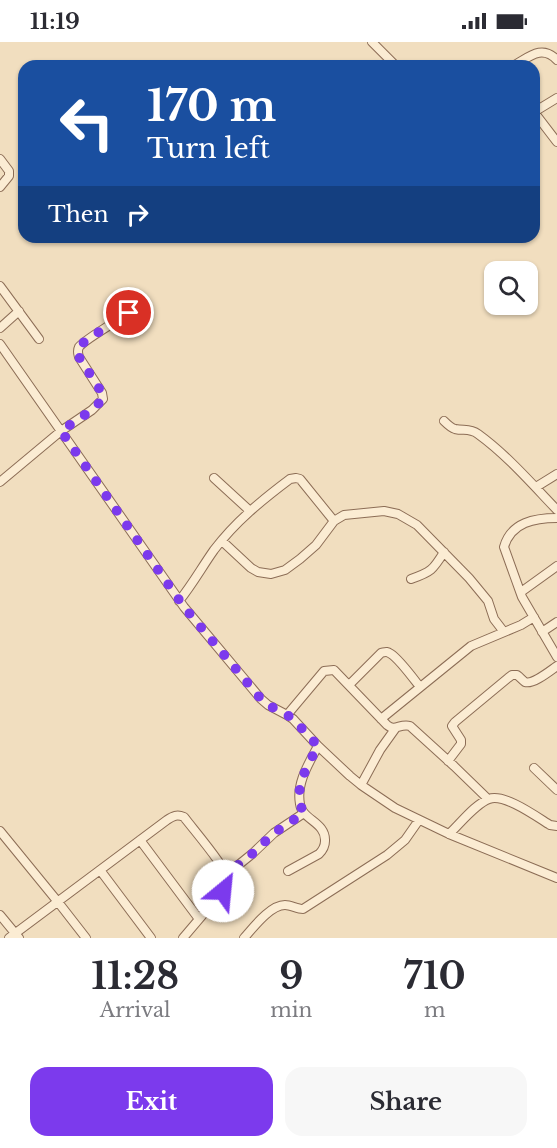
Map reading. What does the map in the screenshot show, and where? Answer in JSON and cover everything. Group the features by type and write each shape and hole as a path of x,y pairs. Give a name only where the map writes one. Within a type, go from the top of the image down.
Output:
{"street":[{"path":"372,42 390,60"},
{"path":"523,60 540,52 550,54 557,60"},
{"path":"540,108 557,98"},
{"path":"540,119 557,142"},
{"path":"0,159 9,171 9,176 0,187"},
{"path":"0,286 39,339"},
{"path":"0,328 19,311"},
{"path":"0,482 103,399 102,393 78,352 80,347 129,313"},
{"path":"0,344 179,601 261,699 287,715 361,785 395,808 449,834 557,878"},
{"path":"444,421 456,429 473,430 520,471 557,510"},
{"path":"536,487 557,474"},
{"path":"214,478 250,511"},
{"path":"179,601 222,541 250,511 290,479 296,478 304,482 334,521"},
{"path":"222,541 251,568 258,572 278,573 292,566 309,552 334,521 344,515 384,512 398,514 417,525 469,578 483,595 491,608 494,619 504,632"},
{"path":"557,518 534,519 527,522 514,532 504,547 521,592 557,657"},
{"path":"411,579 423,576 432,570 444,552"},
{"path":"521,592 557,566"},
{"path":"381,719 471,646 534,617"},
{"path":"542,632 557,622"},
{"path":"349,685 381,653 386,652 395,658 420,687"},
{"path":"448,760 461,744 452,726 455,722 512,675 517,675 529,683 557,666"},
{"path":"287,715 324,671 334,670 391,729 395,729"},
{"path":"361,785 380,750 395,729 404,724 410,726 488,799"},
{"path":"288,871 323,851 325,836 323,831 304,813 299,803 304,775 318,746"},
{"path":"534,768 557,790"},
{"path":"449,834 477,806 493,798 509,802 550,825 557,826"},
{"path":"226,875 274,833 304,813"},
{"path":"0,915 14,936 167,820 180,815 184,817 222,867 228,879 227,885 183,938"},
{"path":"244,938 272,909 285,904 303,909 378,861 405,840 419,820"},
{"path":"0,831 86,938"},
{"path":"140,840 199,919"},
{"path":"100,870 151,938"}],"route":[{"path":"129,313 80,347 79,357 102,393 103,399 92,410 61,431 184,607 261,699 293,719 318,746 306,768 299,795 299,803 304,813 274,833 226,875 227,885 223,891"}]}
